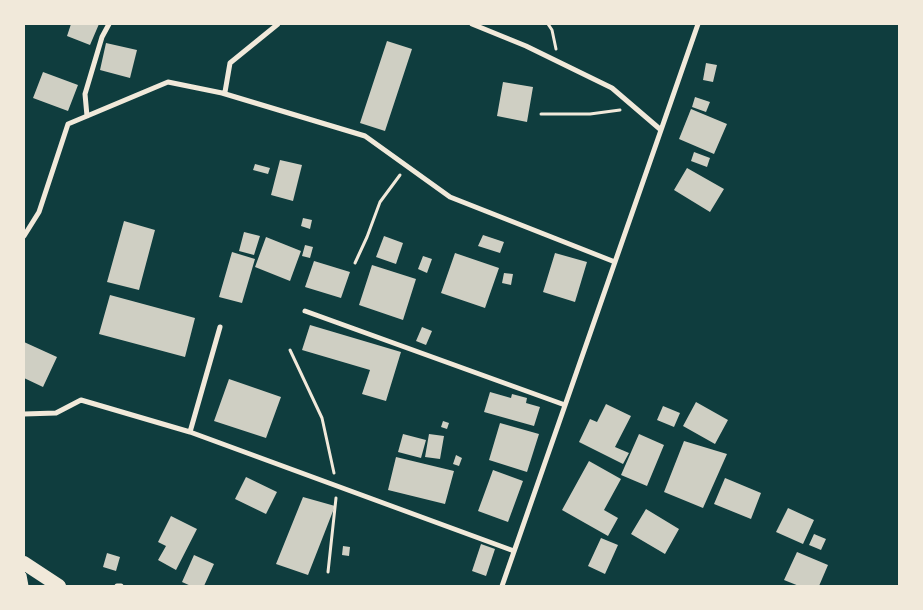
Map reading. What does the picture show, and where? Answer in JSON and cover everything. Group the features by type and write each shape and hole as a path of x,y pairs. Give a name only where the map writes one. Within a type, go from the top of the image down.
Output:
{"highway":[{"path":"24,569 59,586"}],"street":[{"path":"87,116 85,94 102,37 109,24"},
{"path":"222,93 226,92 230,63 278,24"},
{"path":"472,24 526,46 612,88 661,130"},
{"path":"502,586 698,24"},
{"path":"24,236 39,212 68,124 168,82 222,93 364,136 450,197 615,262"},
{"path":"305,311 565,405"},
{"path":"190,432 220,327"},
{"path":"24,414 56,413 81,400 190,432 514,551"},
{"path":"24,569 26,586"},
{"path":"116,586 121,586"}],"path":[{"path":"548,24 552,30 559,62"},
{"path":"541,114 590,114 636,108"},
{"path":"355,263 380,202 407,166"},
{"path":"290,350 322,418 338,486 328,572"}],"building":[{"path":"71,24 99,24 90,45 67,36"},
{"path":"387,41 412,49 385,131 360,123"},
{"path":"106,43 137,50 130,78 100,70"},
{"path":"706,63 717,65 713,82 703,80"},
{"path":"43,72 78,85 68,111 33,98"},
{"path":"503,82 533,87 527,122 497,116"},
{"path":"695,97 710,102 706,112 692,107"},
{"path":"691,109 727,124 714,154 679,139"},
{"path":"694,152 710,158 707,167 691,161"},
{"path":"280,160 302,165 293,201 271,195"},
{"path":"255,164 270,168 268,174 253,170"},
{"path":"687,168 724,189 710,212 674,190"},
{"path":"303,218 312,220 310,229 301,226"},
{"path":"124,221 155,230 139,290 107,282"},
{"path":"244,232 260,236 254,255 239,251"},
{"path":"483,235 504,242 500,253 478,246"},
{"path":"384,236 403,243 396,264 376,257"},
{"path":"266,237 301,251 290,281 255,267"},
{"path":"305,245 313,247 310,258 302,256"},
{"path":"232,252 255,259 242,303 219,297"},
{"path":"455,253 499,268 485,308 441,293"},
{"path":"555,253 587,262 575,302 543,292"},
{"path":"423,256 432,259 427,273 418,269"},
{"path":"314,261 350,272 341,298 305,287"},
{"path":"372,265 416,279 403,320 359,305"},
{"path":"504,273 513,274 511,285 502,283"},
{"path":"110,295 195,318 185,357 99,334"},
{"path":"310,325 401,352 386,401 362,394 370,370 302,350"},
{"path":"422,327 432,331 426,345 416,341"},
{"path":"24,342 57,357 43,387 24,378"},
{"path":"229,379 281,397 266,438 214,421"},
{"path":"490,392 511,398 512,394 527,398 526,403 540,407 534,426 484,412"},
{"path":"696,402 728,420 715,444 683,426"},
{"path":"606,404 631,416 615,447 629,453 623,464 579,442 590,419 597,422"},
{"path":"663,406 680,413 674,427 657,420"},
{"path":"443,421 449,423 447,429 441,427"},
{"path":"500,423 539,434 527,472 489,460"},
{"path":"403,434 426,440 421,458 398,452"},
{"path":"429,434 444,436 440,459 425,457"},
{"path":"639,434 664,445 647,486 621,475"},
{"path":"684,441 727,454 703,508 664,492"},
{"path":"456,455 462,458 459,466 453,464"},
{"path":"396,457 454,471 445,504 388,490"},
{"path":"589,461 621,479 604,510 618,518 608,536 562,510"},
{"path":"493,470 523,481 508,522 478,511"},
{"path":"246,477 277,492 266,514 235,499"},
{"path":"725,478 761,493 751,519 714,504"},
{"path":"303,497 335,506 308,575 276,564"},
{"path":"788,508 814,520 803,544 776,532"},
{"path":"646,509 679,529 665,554 631,534"},
{"path":"171,516 197,529 176,570 158,560 166,546 158,542"},
{"path":"814,534 826,539 821,550 809,545"},
{"path":"601,538 618,545 605,574 588,566"},
{"path":"481,544 495,549 486,576 472,571"},
{"path":"343,546 350,547 349,556 342,555"},
{"path":"797,552 828,565 819,586 799,586 784,580"},
{"path":"107,553 120,557 116,571 103,567"},
{"path":"194,555 214,564 204,586 191,586 182,582"}]}
